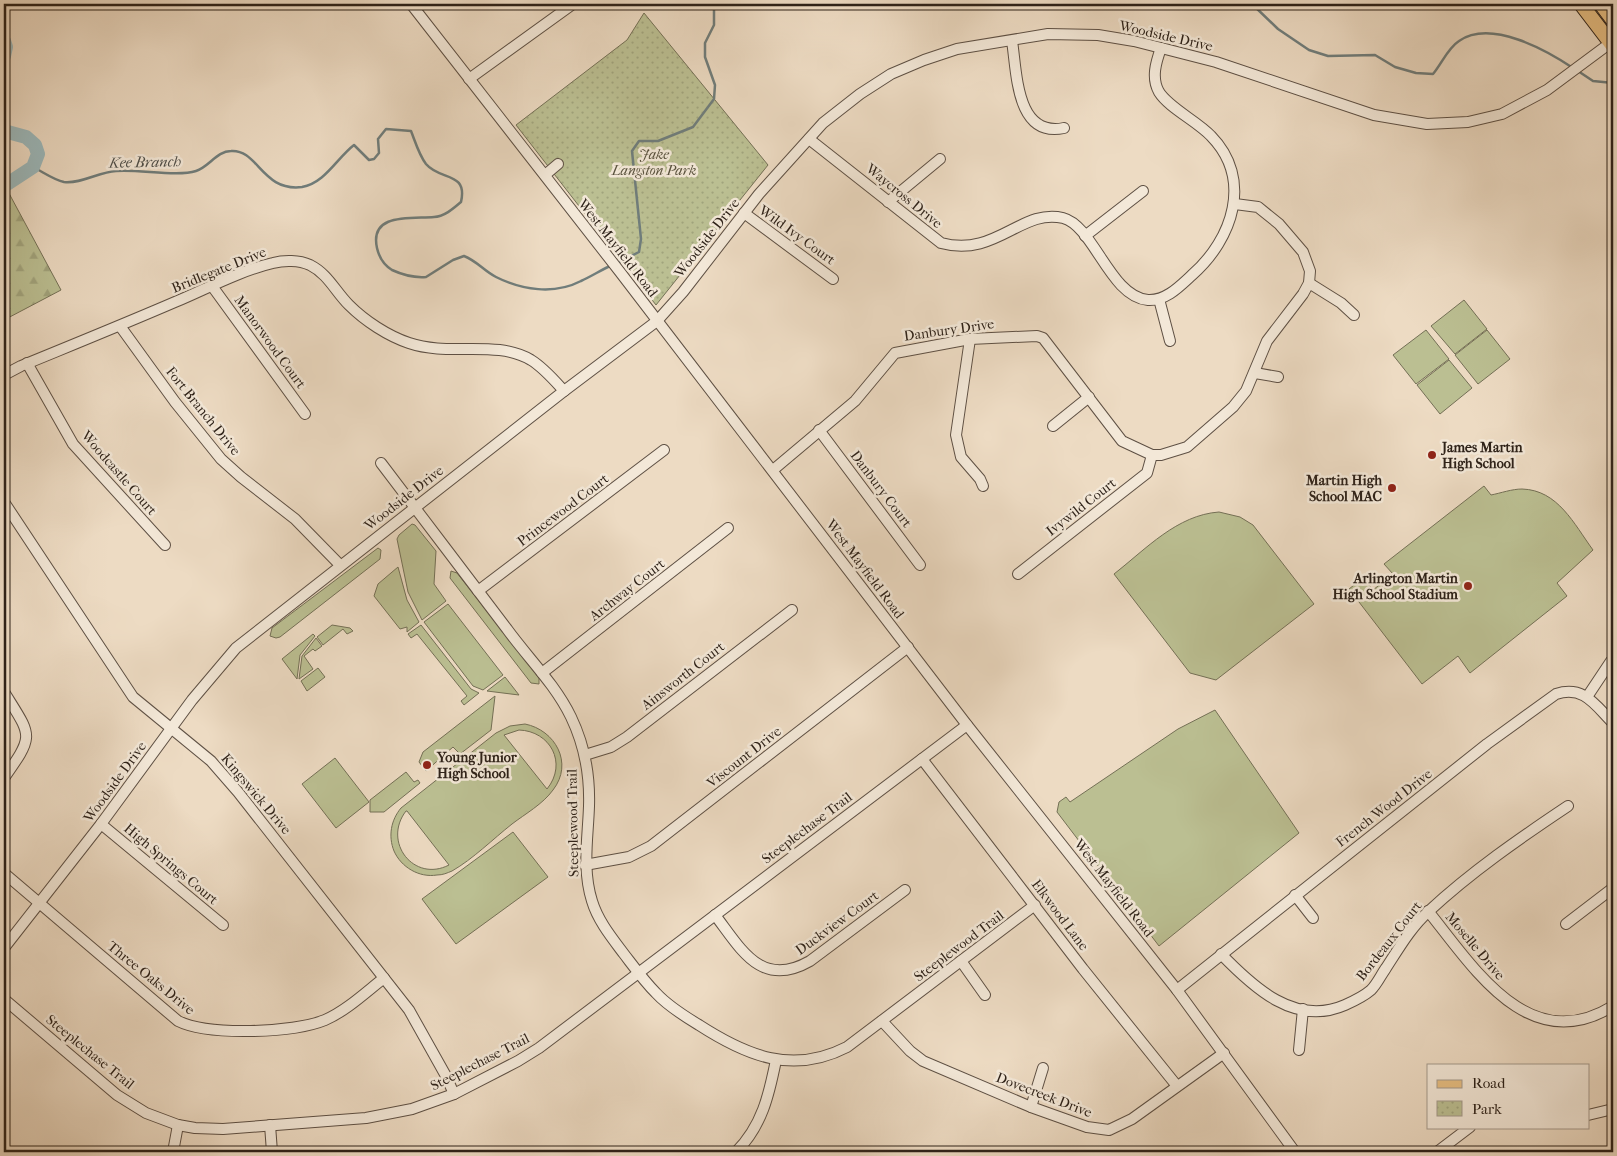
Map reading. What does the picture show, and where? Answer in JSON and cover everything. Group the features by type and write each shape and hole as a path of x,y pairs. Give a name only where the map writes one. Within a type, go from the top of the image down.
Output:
{"main road":[{"path":"1581,4 1612,43"},
{"path":"1601,4 1613,20"}],"street":[{"name":"West Mayfield Road","path":"411,4 773,470 967,725 1177,990 1295,1152"},
{"path":"469,79 573,4"},
{"name":"Woodside Drive","path":"4,948 40,904 171,729 236,648 564,391 657,321 683,292 744,213 809,139 838,110 891,74 957,49 1048,34 1073,33 1125,40 1216,62 1374,115 1427,124 1468,122 1502,114 1556,84 1612,43"},
{"path":"1012,41 1020,96 1027,113 1041,128 1048,130 1064,128"},
{"path":"1161,48 1155,66 1160,92 1218,144 1233,176 1235,204 1223,237 1211,256 1180,286 1160,299 1170,341"},
{"name":"Waycross Drive","path":"809,139 941,243 956,247 972,246 988,242 1043,216 1064,218 1085,236 1129,293 1148,300 1160,299"},
{"path":"888,202 940,160"},
{"path":"544,175 558,164"},
{"path":"1085,236 1143,191"},
{"path":"1152,455 1161,455 1187,447 1204,434 1246,391 1267,342 1309,283 1310,272 1303,252 1279,224 1258,207 1235,204"},
{"name":"Wild Ivy Court","path":"744,213 833,279"},
{"name":"Bridlegate Drive","path":"4,375 27,363 272,263 300,262 323,273 356,312 389,334 410,343 441,350 491,348 514,352 531,360 546,371 564,391"},
{"path":"1309,283 1341,303 1354,315"},
{"name":"Manorwood Court","path":"212,286 305,414"},
{"name":"Fort Branch Drive","path":"120,326 175,402 221,459 295,519 340,565"},
{"name":"Danbury Drive","path":"773,470 855,400 895,353 970,339 1037,336 1043,338 1122,440 1152,455"},
{"path":"970,339 956,435 961,457 980,479 983,486"},
{"name":"Woodcastle Court","path":"27,363 73,444 165,545"},
{"path":"1255,373 1278,377"},
{"path":"1053,426 1088,397"},
{"name":"Danbury Court","path":"819,430 920,565"},
{"name":"Princewood Court","path":"478,591 664,450"},
{"name":"Ivywild Court","path":"1018,574 1147,473 1152,455"},
{"name":"Steeplewood Trail","path":"381,463 542,673 572,718 585,755 589,805 586,865 592,902 599,918 638,972 666,1003 723,1041 756,1055 776,1060 810,1059 835,1053 882,1021 1035,905"},
{"name":"Kingswick Drive","path":"4,502 123,684 140,704 210,761 238,792 384,978 422,1031 454,1094"},
{"name":"Archway Court","path":"542,673 728,528"},
{"name":"Ainsworth Court","path":"585,755 627,738 792,610"},
{"name":"Viscount Drive","path":"586,865 629,857 652,846 908,648"},
{"path":"1612,661 1587,697 1613,723"},
{"name":"French Wood Drive","path":"1177,990 1487,744 1556,694 1569,690 1587,697"},
{"path":"4,692 25,725 27,738 24,749 4,778"},
{"name":"Steeplechase Trail","path":"4,1000 117,1095 146,1113 178,1125 222,1128 366,1118 412,1109 454,1094 518,1062 539,1048 967,725"},
{"name":"Elkwood Lane","path":"922,759 1177,1086"},
{"name":"Bordeaux Court","path":"1222,954 1244,977 1282,1004 1316,1012 1331,1010 1358,999 1372,989 1404,940 1428,911 1501,853 1568,806"},
{"name":"High Springs Court","path":"101,824 223,925"},
{"name":"Three Oaks Drive","path":"4,873 178,1021 202,1030 292,1028 313,1024 339,1012 384,978"},
{"path":"1566,924 1613,888"},
{"name":"Duckview Court","path":"714,915 752,961 771,971 780,971 801,966 810,961 905,890"},
{"path":"1295,895 1313,918"},
{"name":"Moselle Drive","path":"1428,911 1492,988 1511,1005 1526,1013 1547,1020 1575,1021 1613,1006"},
{"path":"961,961 985,994"},
{"path":"1298,1050 1303,1009"},
{"name":"Dovecreek Drive","path":"882,1021 910,1051 923,1061 1032,1107 1087,1127 1108,1130 1132,1118 1224,1053"},
{"path":"736,1152 754,1131 762,1116 776,1060"},
{"path":"1032,1107 1043,1068"},
{"path":"1590,1115 1613,1109"},
{"path":"270,1124 272,1152"},
{"path":"173,1152 178,1125"},
{"path":"1437,1152 1469,1128"},
{"path":"908,1152 913,1152"}],"green space":[{"name":"Jake Langston Park","path":"644,13 768,165 656,305 516,125 627,40"},
{"path":"4,184 61,290 4,320"},
{"path":"1464,300 1487,329 1455,354 1431,326"},
{"path":"1426,330 1449,359 1416,384 1393,355"},
{"path":"1487,330 1510,359 1478,384 1455,355"},
{"path":"1449,360 1472,388 1440,414 1417,385"},
{"name":"Arlington Martin High School Stadium","path":"1484,486 1491,495 1522,489 1546,495 1564,510 1593,550 1557,583 1567,596 1470,673 1458,656 1422,684 1349,589 1363,578 1373,590 1393,574 1384,564"},
{"path":"1219,512 1240,517 1253,525 1314,604 1216,680 1190,673 1114,574 1150,544 1176,526 1204,514"},
{"path":"412,524 415,525 436,551 434,584 446,601 422,620 408,592 397,539"},
{"path":"378,548 381,550 380,559 280,637 270,636 272,628"},
{"path":"398,567 407,600 419,622 407,632 407,627 400,629 374,596 378,584"},
{"path":"451,571 457,573 539,678 539,684 531,683 450,578"},
{"path":"448,604 503,675 483,690 473,686 424,622"},
{"path":"332,625 350,628 353,631 347,634 343,629 323,645 317,637"},
{"path":"421,625 471,689 479,693 464,705 461,701 467,696 417,634 411,638 408,634"},
{"path":"313,634 315,636 300,655 297,679 282,659"},
{"path":"316,638 322,646 315,651 313,649 304,656 313,669 299,679 302,656"},
{"path":"318,668 325,677 307,691 301,681"},
{"path":"505,677 519,695 487,691"},
{"path":"495,696 491,730 460,754 453,747 426,771 419,762 423,752"},
{"path":"1215,710 1299,833 1159,946 1057,812 1059,802 1066,797 1070,802 1178,729"},
{"path":"525,724 536,727 553,740 558,749 562,769 559,780 553,790 539,804 468,861 452,871 441,875 424,875 411,870 397,857 391,840 393,823 401,808 496,733 510,726","holes":["519,730 539,736 547,742 552,750 556,759 556,769 547,789 504,735","407,811 449,865 436,869 424,869 414,864 405,856 400,846 398,835 400,823"]},
{"path":"335,758 369,802 336,828 302,784"},
{"path":"406,772 414,782 418,780 420,783 384,812 370,812 370,800"},
{"path":"513,832 548,877 456,944 422,899"}],"waterway":[{"name":"Kee Branch","path":"617,263 639,252 641,239 632,151 639,141 658,141 693,127 714,99 715,85 705,57 705,43 714,25 714,4"},
{"name":"Kee Branch","path":"1252,4 1278,29 1309,50 1328,56 1375,55 1395,67 1416,73 1433,74 1455,44 1472,35 1487,33 1502,35 1534,46 1573,68"},
{"path":"4,41 6,47 4,56"},
{"name":"Kee Branch","path":"1578,71 1593,81 1613,83"},
{"name":"Kee Branch","path":"33,167 52,178 64,182 77,181 116,171 188,173 201,169 221,154 231,151 240,152 248,156 269,177 278,183 289,187 302,187 317,181 354,145 369,160 374,159 379,153 378,139 386,129 411,131 426,164 438,173 457,181 460,185 462,192 461,202 449,212 441,215 395,220 386,223 380,228 376,236 377,248 384,263 392,270 409,276 426,277 453,260 464,256 492,275 516,285 527,288 549,289 571,285 612,265"},
{"path":"4,131 26,137 35,145 38,154 33,167 4,186"}],"place":[{"name":"James Martin High School","path":"1432,455"},
{"name":"Martin High School MAC","path":"1392,488"},
{"name":"Arlington Martin High School Stadium","path":"1468,586"},
{"name":"Young Junior High School","path":"427,765"}]}
